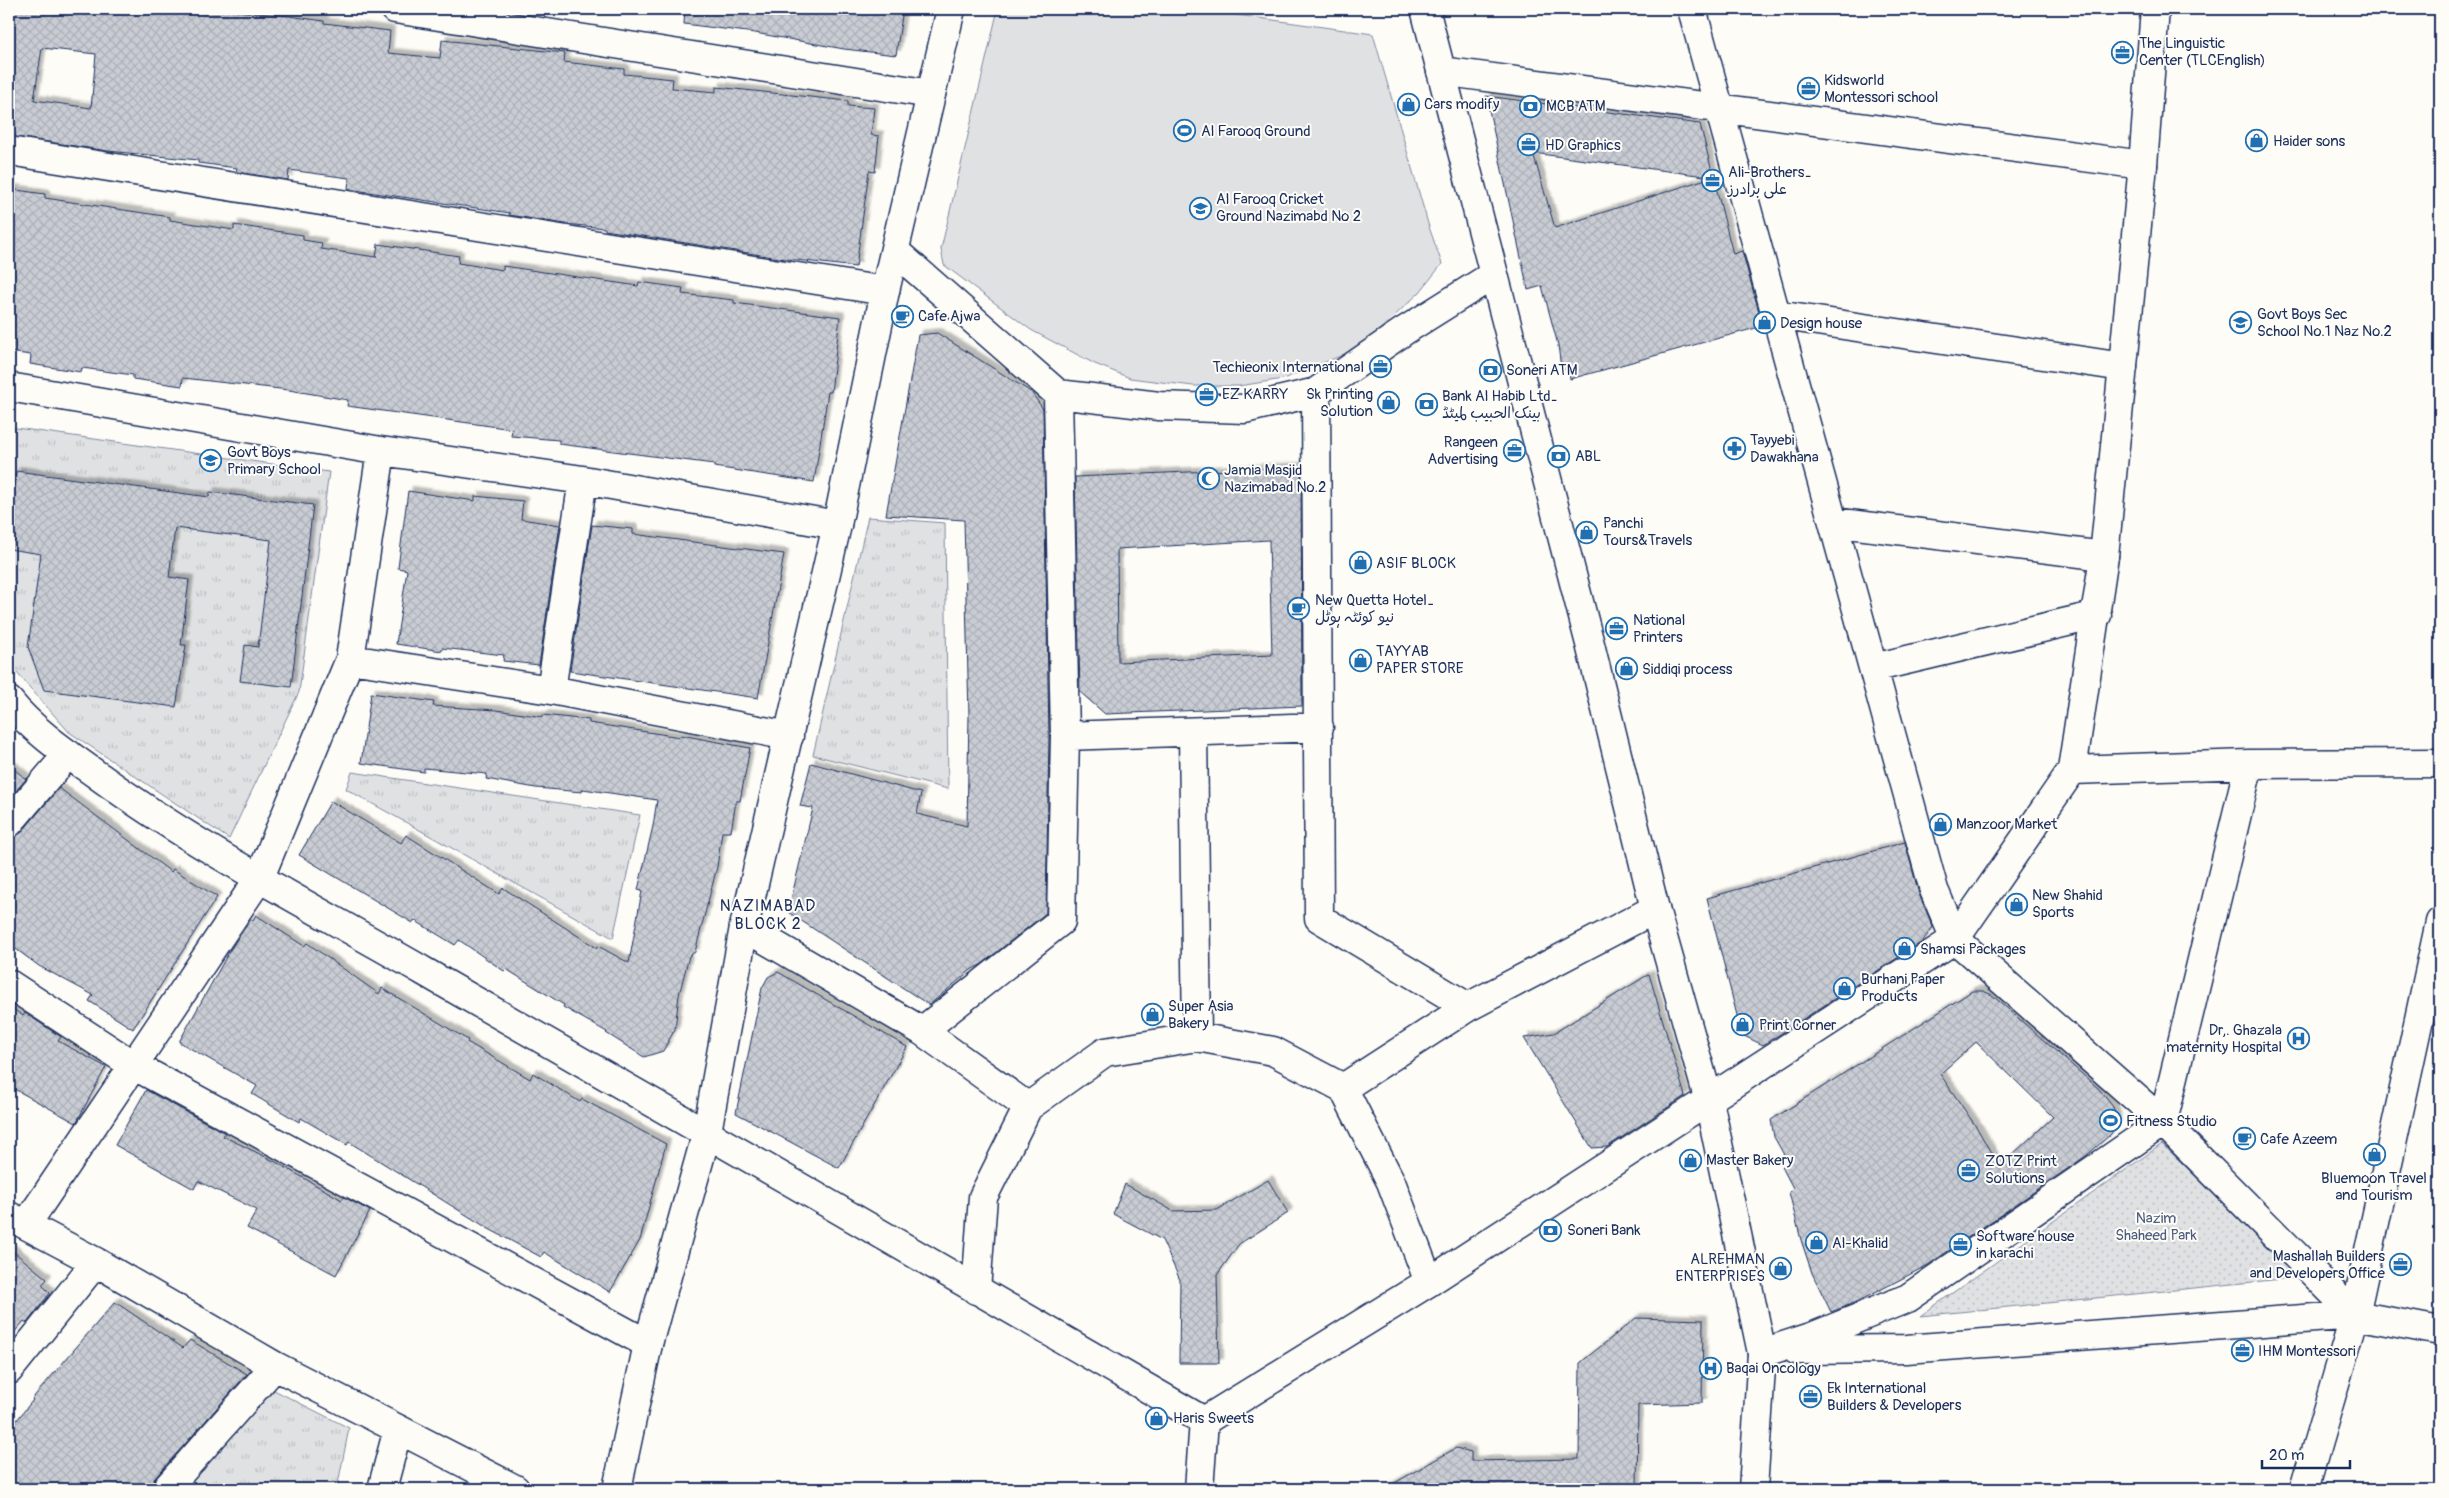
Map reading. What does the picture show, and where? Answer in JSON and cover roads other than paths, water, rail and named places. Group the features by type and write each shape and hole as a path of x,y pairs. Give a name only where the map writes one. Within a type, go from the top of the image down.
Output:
{"street":[{"path":"395,9 931,94"},
{"path":"617,1489 648,1344 707,1132 744,926 837,525 886,291 951,9"},
{"path":"1425,9 1590,644 1655,909 1709,1101 1762,1354 1753,1489"},
{"path":"1692,9 1721,108 1934,890 1955,940 2163,1122 2355,1315"},
{"path":"1204,1422 1429,1282 1955,940 2072,770 2097,615 2104,556 2143,165 2155,9"},
{"path":"1441,71 2143,165"},
{"path":"9,151 886,291"},
{"path":"896,252 1058,394 1159,406 1245,409 1316,392 1404,330 1493,275"},
{"path":"1777,315 2123,367"},
{"path":"9,387 381,451 583,480 837,525"},
{"path":"1316,392 1319,918 1468,1007"},
{"path":"922,1031 1061,922 1065,736 1058,394"},
{"path":"381,451 350,659 260,877 133,1065 17,1220 96,1262 275,1366 516,1489"},
{"path":"552,690 583,480"},
{"path":"1833,522 2104,556"},
{"path":"1873,668 2097,615"},
{"path":"350,659 552,690 789,736"},
{"path":"9,701 17,711 68,754 135,803 260,877 707,1132 1204,1422"},
{"path":"1065,736 1319,727"},
{"path":"1192,732 1197,1036"},
{"path":"9,823 68,754"},
{"path":"2072,770 2249,764 2440,763"},
{"path":"1762,1354 1814,1336 1908,1298 2163,1122 2249,764"},
{"path":"1343,1088 1468,1007 1655,909"},
{"path":"2304,1489 2355,1315 2440,922"},
{"path":"744,926 922,1031 1028,1107"},
{"path":"9,984 133,1065 648,1344"},
{"path":"976,1290 983,1197 1028,1107 1105,1052 1197,1036 1272,1051 1343,1088 1391,1182 1429,1282"},
{"path":"9,1370 96,1262"},
{"path":"1762,1354 1804,1349 1906,1349 2355,1315 2440,1331"},
{"path":"166,1489 275,1366"},
{"path":"1199,1489 1204,1422"},
{"path":"382,1489 398,1428"}],"place":[{"name":"The Linguistic Center (TLCEnglish)","path":"2123,52"},
{"name":"Kidsworld Montessori school","path":"1808,89"},
{"name":"Cars modify","path":"1408,104"},
{"name":"MCB ATM","path":"1530,106"},
{"name":"Al Farooq Ground","path":"1185,131"},
{"name":"Haider sons","path":"2257,141"},
{"name":"HD Graphics","path":"1529,145"},
{"name":"Ali-Brothers۔ علی برادرز","path":"1712,181"},
{"name":"Al Farooq Cricket Ground Nazimabd No 2","path":"1200,208"},
{"name":"Cafe Ajwa","path":"902,316"},
{"name":"Design house","path":"1764,323"},
{"name":"Govt Boys Sec School No.1 Naz No.2","path":"2241,323"},
{"name":"Techieonix International","path":"1380,367"},
{"name":"Soneri ATM","path":"1490,370"},
{"name":"EZ KARRY","path":"1206,394"},
{"name":"Sk Printing Solution","path":"1389,403"},
{"name":"Bank Al Habib Ltd۔ بینک الحبیب لمیٹڈ","path":"1426,405"},
{"name":"Tayyebi Dawakhana","path":"1734,449"},
{"name":"Rangeen Advertising","path":"1514,451"},
{"name":"ABL","path":"1559,456"},
{"name":"Govt Boys Primary School","path":"211,461"},
{"name":"Jamia Masjid Nazimabad No.2","path":"1208,479"},
{"name":"Panchi Tours&Travels","path":"1587,532"},
{"name":"ASIF BLOCK","path":"1360,563"},
{"name":"New Quetta Hotel۔ نیو کوئٹہ ہوٹل","path":"1299,609"},
{"name":"National Printers","path":"1617,629"},
{"name":"TAYYAB PAPER STORE","path":"1360,660"},
{"name":"Siddiqi process","path":"1626,669"},
{"name":"Manzoor Market","path":"1940,824"},
{"name":"New Shahid Sports","path":"2016,904"},
{"name":"Shamsi Packages","path":"1904,949"},
{"name":"Burhani Paper Products","path":"1845,988"},
{"name":"Super Asia Bakery","path":"1152,1015"},
{"name":"Print Corner","path":"1743,1025"},
{"name":"Dr,. Ghazala maternity Hospital","path":"2298,1039"},
{"name":"Fitness Studio","path":"2110,1121"},
{"name":"Cafe Azeem","path":"2244,1139"},
{"name":"Bluemoon Travel and Tourism","path":"2374,1155"},
{"name":"Master Bakery","path":"1690,1160"},
{"name":"ZOTZ Print Solutions","path":"1969,1170"},
{"name":"Soneri Bank","path":"1551,1230"},
{"name":"Al-Khalid","path":"1816,1243"},
{"name":"Software house in karachi","path":"1960,1245"},
{"name":"Mashallah Builders and Developers Office","path":"2401,1265"},
{"name":"ALREHMAN ENTERPRISES","path":"1781,1268"},
{"name":"IHM Montessori","path":"2242,1351"},
{"name":"Baqai Oncology","path":"1710,1368"},
{"name":"Ek International Builders & Developers","path":"1811,1397"},
{"name":"Haris Sweets","path":"1157,1418"}],"district":[{"name":"NAZIMABAD BLOCK 2","path":"768,914"}],"park label":[{"name":"Nazim Shaheed Park","path":"2156,1226"}]}
